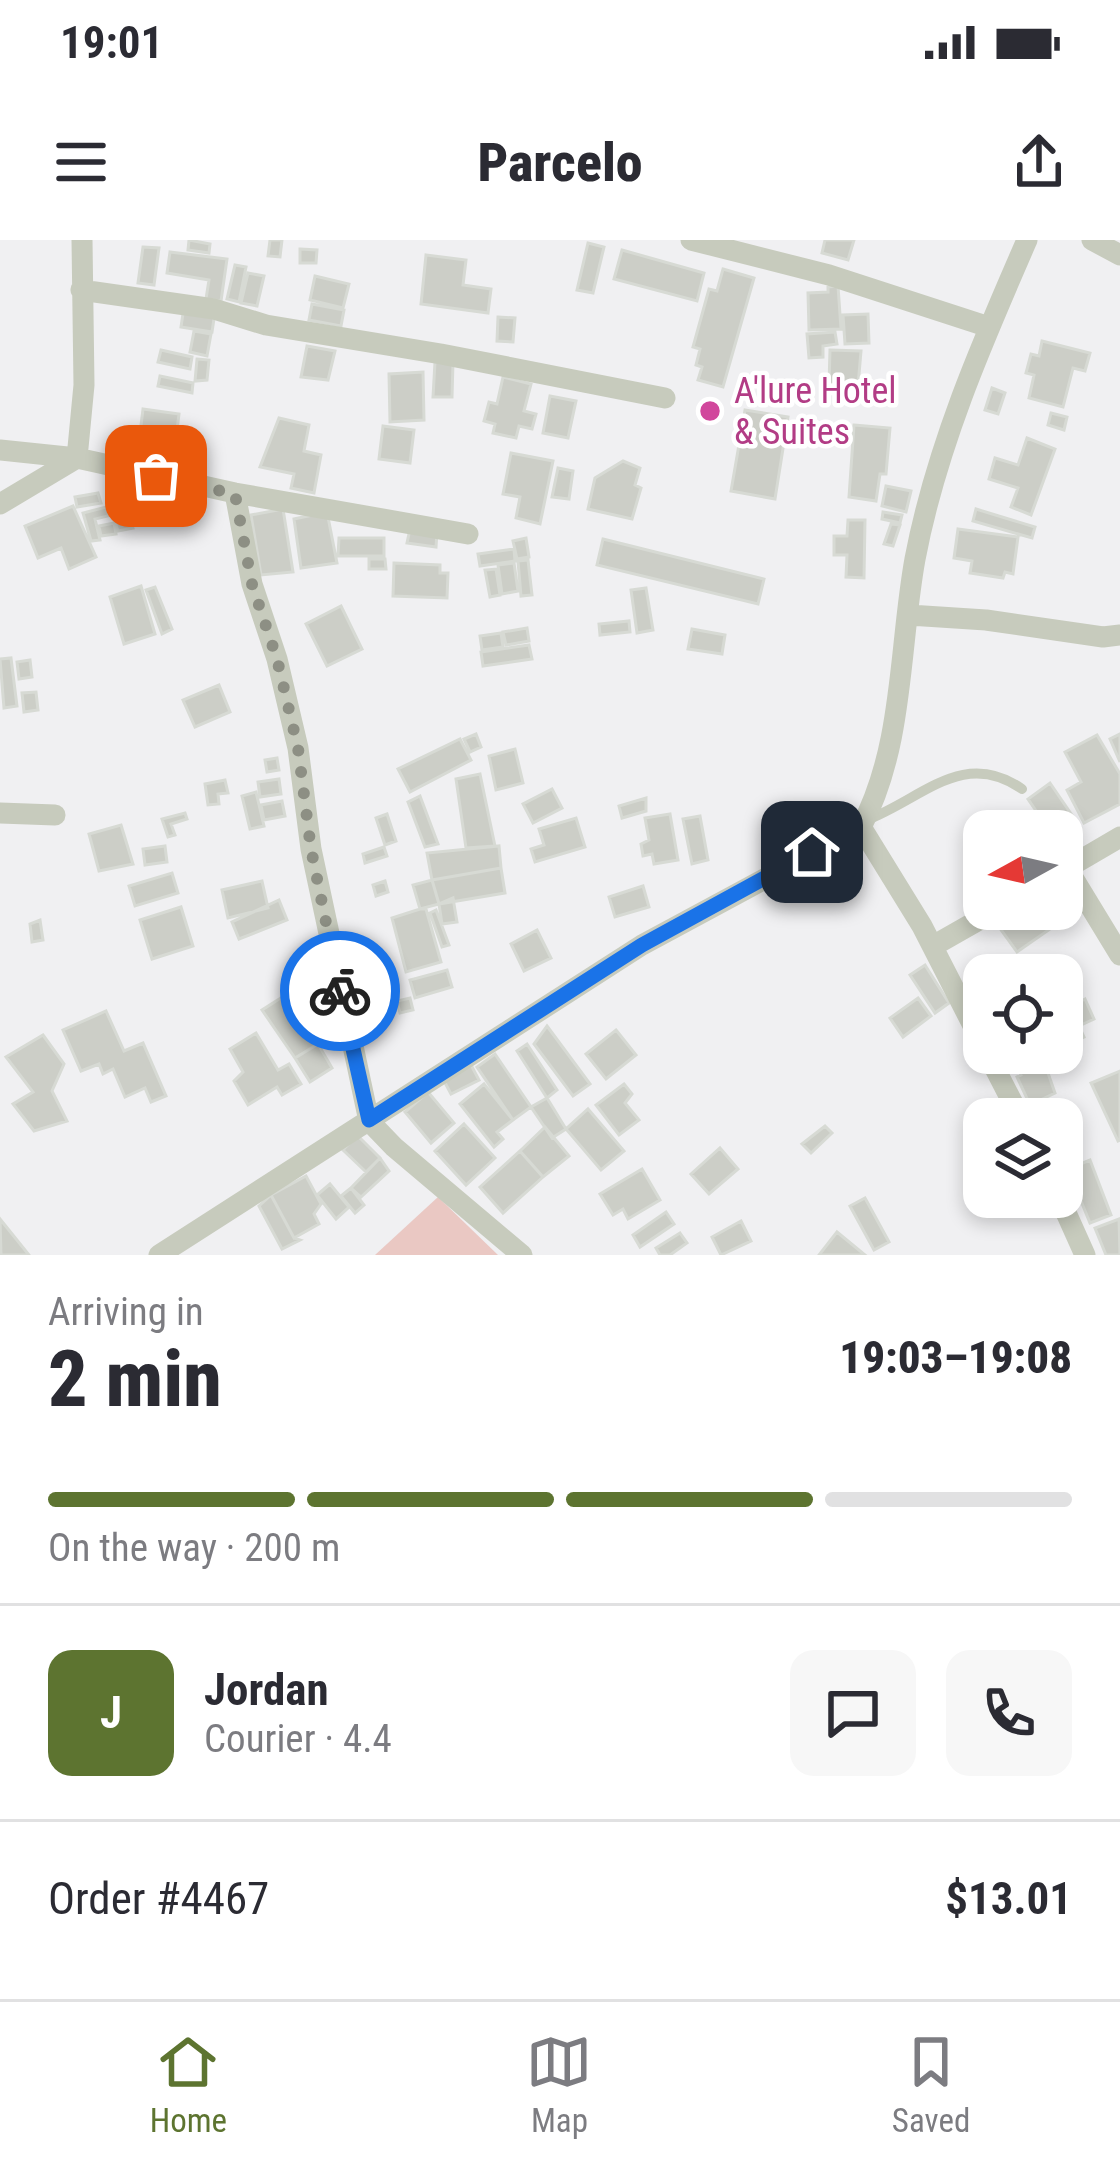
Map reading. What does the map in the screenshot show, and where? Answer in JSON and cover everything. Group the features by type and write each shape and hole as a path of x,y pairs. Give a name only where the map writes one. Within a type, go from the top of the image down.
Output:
{"street":[{"path":"77,458 84,385 82,240"},
{"path":"692,240 830,275 989,327"},
{"path":"159,1255 697,913 862,824 895,712 925,517 946,441 1027,240"},
{"path":"1092,240 1120,255"},
{"path":"81,290 214,309 266,325 665,398"},
{"path":"0,450 77,458 235,494 468,534"},
{"path":"0,504 77,458"},
{"path":"235,494 252,584 277,659 298,748 311,849 369,1120 394,1147 522,1255"},
{"path":"909,615 1120,635"},
{"path":"0,812 56,815"},
{"path":"862,824 963,1005"},
{"path":"1083,858 1120,836"},
{"path":"1083,898 1120,955"},
{"path":"933,946 963,929"},
{"path":"1068,1218 1085,1255"}],"lane":[{"path":"862,824 961,774 1000,774 1022,789"}],"shaded area":[{"path":"438,1197 498,1255 375,1255"}],"building":[{"path":"189,240 210,244 209,253 188,250"},
{"path":"270,240 282,240 280,257 268,256"},
{"path":"825,240 854,240 848,260 822,253"},
{"path":"588,243 604,247 593,293 577,290"},
{"path":"143,247 159,248 154,285 138,283"},
{"path":"300,249 317,250 316,263 300,263"},
{"path":"622,250 704,273 697,301 614,279"},
{"path":"170,252 227,259 221,301 206,299 209,280 167,273"},
{"path":"426,255 466,260 463,285 491,289 488,313 421,304"},
{"path":"235,265 246,267 239,302 227,299"},
{"path":"723,269 754,278 723,387 698,380 700,349 693,347 709,289 717,291"},
{"path":"248,273 264,276 257,306 241,303"},
{"path":"315,276 349,284 343,308 310,300"},
{"path":"838,286 841,329 809,330 808,293"},
{"path":"312,304 344,310 341,326 309,320"},
{"path":"184,307 215,312 212,332 181,327"},
{"path":"868,314 869,343 845,344 843,315"},
{"path":"498,317 515,318 513,342 497,341"},
{"path":"194,331 211,334 207,356 190,352"},
{"path":"835,332 837,344 823,346 823,357 809,358 807,334"},
{"path":"1042,341 1090,353 1085,371 1073,368 1063,407 1029,398 1034,375 1026,373 1031,354 1039,356"},
{"path":"307,346 335,351 328,380 301,377"},
{"path":"161,350 192,357 190,369 158,362"},
{"path":"830,350 861,351 858,386 829,384"},
{"path":"197,359 209,360 207,380 195,381"},
{"path":"435,362 453,362 452,397 433,397"},
{"path":"423,372 424,420 390,422 389,374"},
{"path":"160,376 193,383 192,393 158,386"},
{"path":"503,377 531,384 524,411 536,414 532,429 519,426 516,438 493,433 495,424 484,421 489,402 497,404"},
{"path":"992,388 1005,393 998,414 985,410"},
{"path":"550,396 576,401 568,438 543,433"},
{"path":"143,409 179,414 174,454 138,450"},
{"path":"745,410 788,417 775,499 731,491"},
{"path":"1051,413 1067,417 1064,430 1048,425"},
{"path":"279,418 309,425 304,451 321,455 314,493 291,488 294,474 260,467"},
{"path":"854,425 890,428 886,474 880,474 876,501 849,497"},
{"path":"383,426 414,430 410,463 379,459"},
{"path":"1027,438 1055,449 1031,515 1011,507 1018,488 989,479 995,458 1018,465"},
{"path":"511,453 553,461 540,524 516,518 520,497 503,494"},
{"path":"174,454 200,456 197,471 169,466"},
{"path":"623,461 640,468 635,485 641,488 632,519 588,509 595,478"},
{"path":"558,468 573,471 569,499 552,497"},
{"path":"886,486 911,491 906,512 882,506"},
{"path":"173,492 175,503 155,505 155,494"},
{"path":"98,493 101,503 77,507 75,497"},
{"path":"151,493 153,514 130,516 128,495"},
{"path":"73,506 96,557 69,569 61,548 38,558 25,526"},
{"path":"110,506 112,515 95,519 100,540 91,541 83,513"},
{"path":"283,509 293,572 261,575 251,515"},
{"path":"976,509 1035,527 1032,538 973,521"},
{"path":"327,512 337,563 301,568 294,519"},
{"path":"883,512 902,515 900,523 882,519"},
{"path":"130,518 133,528 118,531 115,522"},
{"path":"848,520 865,520 864,578 846,577 847,555 834,555 834,536 847,536"},
{"path":"114,523 116,534 101,536 99,526"},
{"path":"891,524 900,525 893,546 884,544"},
{"path":"410,529 437,532 436,547 407,543"},
{"path":"958,529 1018,537 1013,574 1005,572 1003,578 970,573 972,561 954,558"},
{"path":"339,538 384,538 384,556 338,556"},
{"path":"526,538 529,557 517,559 513,541"},
{"path":"603,539 764,579 758,604 597,565"},
{"path":"514,549 515,561 480,566 478,554"},
{"path":"369,559 385,559 386,569 369,569"},
{"path":"528,560 532,595 521,596 518,561"},
{"path":"394,563 440,565 440,573 448,573 447,598 393,596"},
{"path":"514,563 518,591 502,594 498,565"},
{"path":"496,569 500,595 490,597 485,570"},
{"path":"141,586 155,634 124,644 110,597"},
{"path":"155,587 172,629 162,634 146,590"},
{"path":"646,588 653,630 637,633 631,590"},
{"path":"341,606 362,649 327,666 306,624"},
{"path":"629,621 630,632 600,635 599,624"},
{"path":"527,628 529,641 506,645 503,632"},
{"path":"692,629 725,635 722,654 688,649"},
{"path":"501,633 503,647 482,650 480,636"},
{"path":"529,645 532,659 483,666 481,652"},
{"path":"11,658 17,706 4,708 0,659"},
{"path":"30,660 32,677 19,679 17,662"},
{"path":"219,685 230,712 195,727 183,700"},
{"path":"36,692 38,710 24,712 22,693"},
{"path":"476,734 481,747 470,752 464,739"},
{"path":"1120,734 1120,762 1110,739"},
{"path":"1097,735 1120,774 1120,804 1084,823 1083,810 1077,810 1067,790 1081,782 1065,752"},
{"path":"460,739 471,760 410,792 398,769"},
{"path":"515,749 523,783 496,790 489,756"},
{"path":"277,758 279,770 267,772 265,760"},
{"path":"480,774 495,846 466,848 456,779"},
{"path":"279,779 281,794 260,797 258,782"},
{"path":"225,780 228,793 218,794 219,804 208,805 205,784"},
{"path":"1050,783 1068,810 1036,810 1028,799"},
{"path":"552,789 562,808 533,823 523,804"},
{"path":"256,792 264,826 250,829 242,796"},
{"path":"420,796 438,844 425,847 408,802"},
{"path":"646,798 646,811 622,818 619,806"},
{"path":"282,801 285,816 264,820 261,805"},
{"path":"185,813 187,819 171,824 175,835 168,837 162,819"},
{"path":"387,814 396,841 385,845 376,818"},
{"path":"670,814 678,860 654,864 652,854 643,856 641,844 649,840 645,818"},
{"path":"700,816 708,860 692,864 683,819"},
{"path":"576,818 585,847 535,862 531,849 544,845 539,829"},
{"path":"121,825 133,864 99,871 89,834"},
{"path":"165,846 167,862 145,865 143,849"},
{"path":"499,846 501,868 432,880 427,853"},
{"path":"384,847 387,856 365,863 363,854"},
{"path":"501,868 505,893 439,904 432,880"},
{"path":"172,873 178,893 135,906 129,886"},
{"path":"432,880 439,904 420,909 413,885"},
{"path":"262,881 268,908 228,918 222,890"},
{"path":"385,881 388,892 376,896 373,885"},
{"path":"643,886 649,907 615,917 609,897"},
{"path":"453,898 457,922 442,924 439,904"},
{"path":"279,900 287,920 239,939 232,922"},
{"path":"181,907 193,946 152,959 140,920"},
{"path":"426,909 441,962 406,972 392,918"},
{"path":"436,910 449,945 442,947 430,913"},
{"path":"40,920 43,940 32,942 30,924"},
{"path":"537,930 551,958 524,971 511,944"},
{"path":"1001,930 1049,930 1017,952"},
{"path":"925,965 949,1003 935,1013 910,975"},
{"path":"447,970 452,987 415,998 410,980"},
{"path":"322,972 325,984 294,991 292,980"},
{"path":"328,989 333,1022 321,1024 317,992"},
{"path":"287,994 318,1044 295,1058 262,1010"},
{"path":"410,998 413,1010 400,1013 397,1001"},
{"path":"918,998 931,1016 903,1037 890,1018"},
{"path":"1085,999 1094,1019 1083,1024 1083,1000"},
{"path":"106,1011 124,1051 143,1043 166,1096 151,1102 145,1088 125,1097 113,1069 103,1074 99,1064 81,1071 63,1030"},
{"path":"547,1026 590,1084 573,1096 534,1044"},
{"path":"616,1030 636,1055 606,1079 586,1054"},
{"path":"256,1033 278,1070 289,1064 301,1084 282,1095 277,1087 248,1105 234,1081 243,1072 230,1049"},
{"path":"43,1035 64,1064 52,1091 67,1121 34,1131 13,1104 33,1092 6,1057"},
{"path":"318,1044 332,1068 310,1082 295,1058"},
{"path":"527,1044 557,1090 547,1098 517,1051"},
{"path":"495,1054 531,1107 513,1120 477,1067"},
{"path":"471,1065 479,1080 451,1094 443,1079"},
{"path":"1120,1071 1120,1140 1118,1141 1091,1083"},
{"path":"1048,1074 1055,1093 1027,1098 1017,1077"},
{"path":"484,1084 513,1120 497,1132 503,1139 494,1147 460,1104"},
{"path":"624,1084 632,1094 625,1103 639,1120 619,1135 596,1105"},
{"path":"428,1092 454,1123 431,1143 405,1112"},
{"path":"547,1098 566,1129 552,1138 531,1107"},
{"path":"588,1109 624,1151 601,1170 566,1129"},
{"path":"464,1124 495,1158 466,1185 435,1151"},
{"path":"825,1126 832,1133 811,1153 802,1144"},
{"path":"545,1127 569,1156 543,1177 520,1151"},
{"path":"357,1135 380,1158 366,1172 343,1150"},
{"path":"720,1148 738,1169 709,1194 691,1174"},
{"path":"520,1151 543,1177 503,1213 480,1187"},
{"path":"380,1158 389,1171 361,1197 351,1188"},
{"path":"1090,1160 1111,1215 1090,1223 1083,1206 1083,1163"},
{"path":"642,1169 660,1200 628,1219 623,1209 613,1215 600,1194"},
{"path":"306,1176 321,1204 314,1214 319,1224 294,1238 271,1195"},
{"path":"330,1184 349,1207 336,1219 317,1195"},
{"path":"351,1188 364,1205 355,1213 341,1196"},
{"path":"271,1195 294,1238 300,1240 282,1249 259,1206"},
{"path":"865,1198 889,1242 874,1250 850,1206"},
{"path":"666,1212 674,1224 640,1247 633,1235"},
{"path":"0,1219 29,1255 1,1255"},
{"path":"1119,1219 1120,1255 1106,1255 1095,1228"},
{"path":"741,1221 751,1241 721,1255 712,1237"},
{"path":"837,1232 865,1255 819,1255"},
{"path":"680,1233 687,1243 670,1255 660,1255 656,1248"}],"way so far":[{"path":"156,476 235,494 252,584 277,659 298,748 311,849 340,991"}],"place":[{"name":"A'lure Hotel & Suites","path":"710,411"}],"route":[{"path":"340,991 369,1120 642,945 812,852"}]}
